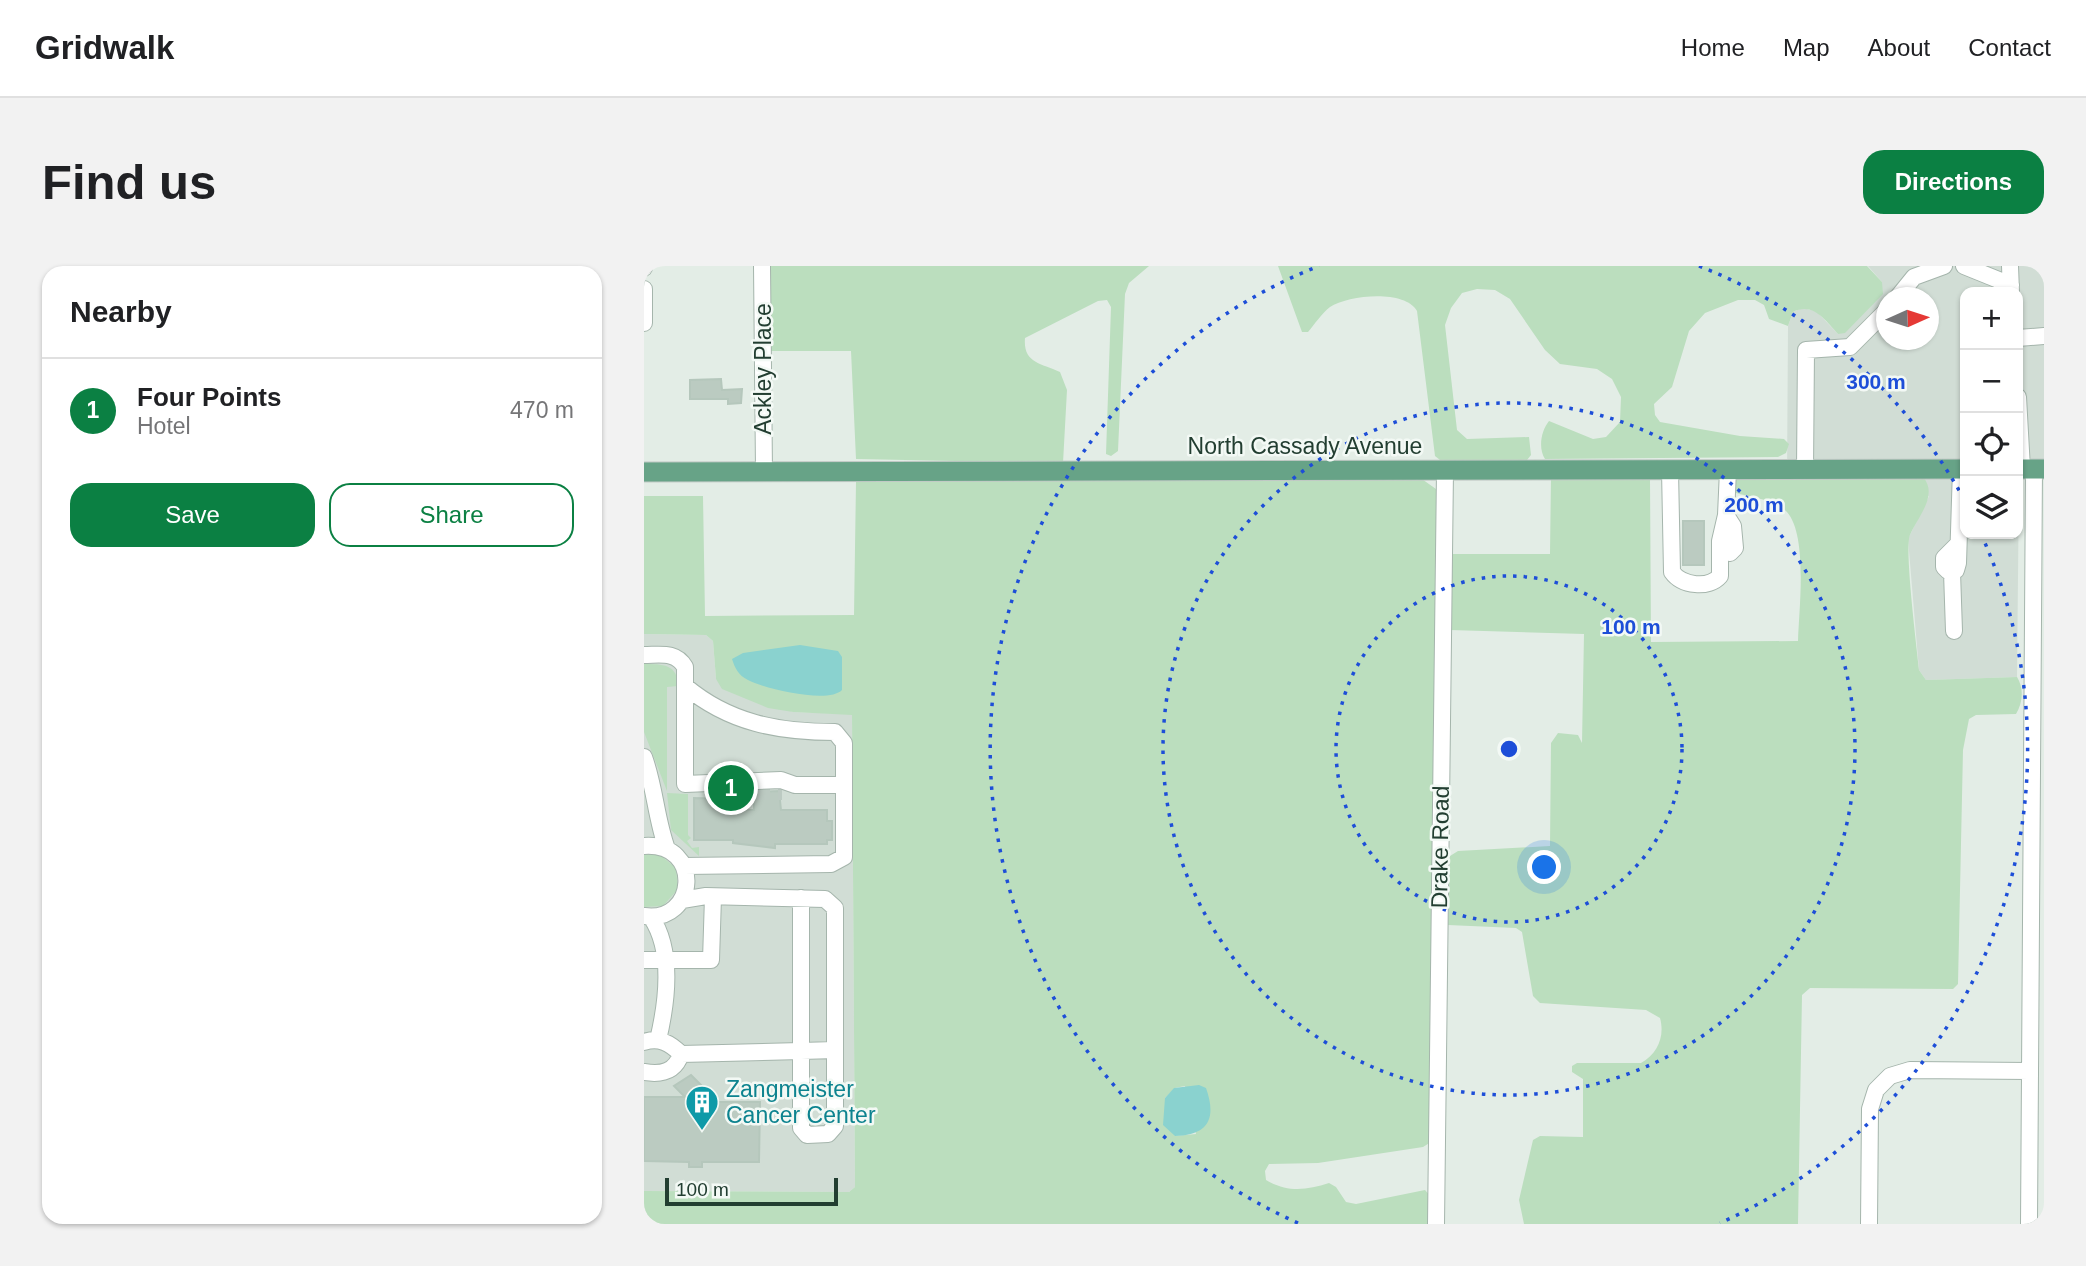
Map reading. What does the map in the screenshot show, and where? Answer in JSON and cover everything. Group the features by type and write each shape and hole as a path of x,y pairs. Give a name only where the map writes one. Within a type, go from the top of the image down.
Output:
{"main road":[{"name":"North Cassady Avenue","path":"644,472 1960,469"}],"street":[{"name":"Ackley Place","path":"762,266 764,471"},
{"path":"1904,287 1913,272 1944,266"},
{"path":"1964,266 2007,287"},
{"path":"2010,266 2011,287"},
{"path":"644,289 644,323"},
{"path":"1805,470 1806,350 1850,347 1876,321"},
{"path":"2023,338 2044,336"},
{"path":"2020,413 2029,469 2029,1224"},
{"path":"1670,470 1670,559 1672,572 1686,583 1714,582 1720,576 1721,531 1727,515 1728,470"},
{"name":"Drake Road","path":"1436,1224 1444,471"},
{"path":"1954,631 1952,572 1957,568 1962,476"},
{"path":"644,655 680,659 685,667 685,784 736,784 749,780 781,780 788,788 844,785"},
{"path":"684,866 840,862 844,857 844,743 835,732 781,730 750,723 719,711 685,686"},
{"path":"644,757 658,805 660,830 667,849 684,866 686,889 682,900 674,909 648,916 661,931 665,960 665,990 651,1041 671,1045 681,1054 835,1050"},
{"path":"736,784 754,792"},
{"path":"644,846 667,849"},
{"path":"682,900 713,897 801,898 825,899 835,908 835,1126 828,1134 807,1135 802,1128 801,898"},
{"path":"644,960 711,960 713,897"},
{"path":"644,1072 657,1074 669,1071 678,1064 681,1054"},
{"path":"1869,1224 1870,1109 1876,1090 1890,1076 1910,1070 2030,1071"}],"shaded area":[{"path":"1868,266 2044,266 2044,476 2023,477 2023,287 1960,287 1960,539 2018,539 2017,677 1926,680 1919,670 1908,539 1929,496 1787,478 1788,326 1793,312 1802,308 1816,311 1838,334 1876,289 1876,350 1939,350 1939,287 1878,287 1882,282"},
{"path":"644,634 706,635 713,641 716,679 793,712 852,714 855,1187 849,1192 644,1191"}],"green space":[{"path":"768,266 1149,266 1129,283 1125,294 1118,451 1111,456 1106,454 1111,307 1107,300 1098,301 1025,338 1030,357 1060,372 1067,390 1063,463 856,459 851,351 769,351"},
{"path":"1278,266 1867,266 1882,282 1882,287 1876,287 1876,301 1845,333 1838,334 1818,314 1807,309 1793,312 1788,326 1769,319 1764,305 1755,300 1738,300 1705,313 1689,331 1672,387 1654,404 1655,415 1660,422 1740,436 1784,439 1789,444 1786,453 1778,457 1545,459 1541,440 1549,421 1593,439 1606,437 1620,422 1621,397 1612,379 1597,369 1560,364 1545,350 1510,299 1495,290 1477,289 1462,293 1451,308 1445,325 1457,430 1467,439 1529,437 1531,455 1527,460 1440,460 1435,456 1417,311 1411,304 1389,297 1350,299 1330,307 1308,332 1302,332"},
{"path":"1551,476 1650,478 1651,642 1798,641 1801,574 1794,523 1782,508 1736,493 1732,484 1735,478 1923,477 1929,491 1928,499 1910,535 1909,543 1919,670 1926,680 2017,677 2021,686 2021,700 2016,714 1976,715 1969,719 1963,750 1958,984 1953,989 1810,988 1802,995 1798,1224 1524,1224 1519,1200 1533,1140 1540,1136 1583,1137 1583,1079 1572,1072 1572,1066 1577,1063 1641,1063 1656,1050 1662,1031 1660,1018 1646,1010 1540,1003 1533,996 1522,932 1516,928 1448,925 1450,856 1458,851 1550,846 1551,743 1558,733 1578,735 1582,743 1584,634 1450,630 1450,554 1550,554"},
{"path":"1419,477 1436,489 1439,499 1431,1142 1423,1147 1318,1163 1269,1164 1265,1171 1266,1180 1290,1189 1305,1189 1329,1183 1336,1187 1346,1202 1356,1204 1425,1190 1432,1198 1432,1224 644,1224 644,1191 849,1192 855,1187 852,715 768,708 722,689 716,679 713,641 706,635 644,634 644,496 703,496 705,616 854,615 856,482","holes":["1185,1086 1196,1134 1175,1136 1165,1098 1175,1088"]},
{"path":"644,664 668,667 677,679 678,686 667,687 667,791 644,732"},
{"path":"667,793 688,794 688,835 691,838 687,841 692,848 699,847 699,856 671,830"},
{"path":"644,854 659,854 676,868 678,889 663,906 644,907"}],"water":[{"path":"800,645 838,651 842,657 842,690 824,696 796,694 768,687 742,676 732,659 743,653"},
{"path":"1199,1085 1206,1088 1210,1117 1202,1129 1175,1136 1163,1125 1165,1098 1174,1088"}],"building":[{"path":"721,379 722,390 742,389 741,403 728,404 728,399 690,399 690,380"},
{"path":"1683,521 1704,521 1704,565 1683,565"},
{"path":"779,791 781,810 827,810 827,821 832,821 832,840 827,840 827,844 775,844 775,848 733,843 733,840 694,840 694,798 729,799 729,810 754,810 754,792"},
{"name":"Zangmeister Cancer Center","path":"691,1075 718,1102 760,1102 759,1162 702,1162 702,1167 689,1167 689,1162 644,1161 644,1097 685,1097 674,1086"}],"tunnel":[{"path":"754,792 782,792"}],"place":[{"name":"Four Points","path":"731,788"},
{"name":"Zangmeister Cancer Center","path":"702,1132"}]}
